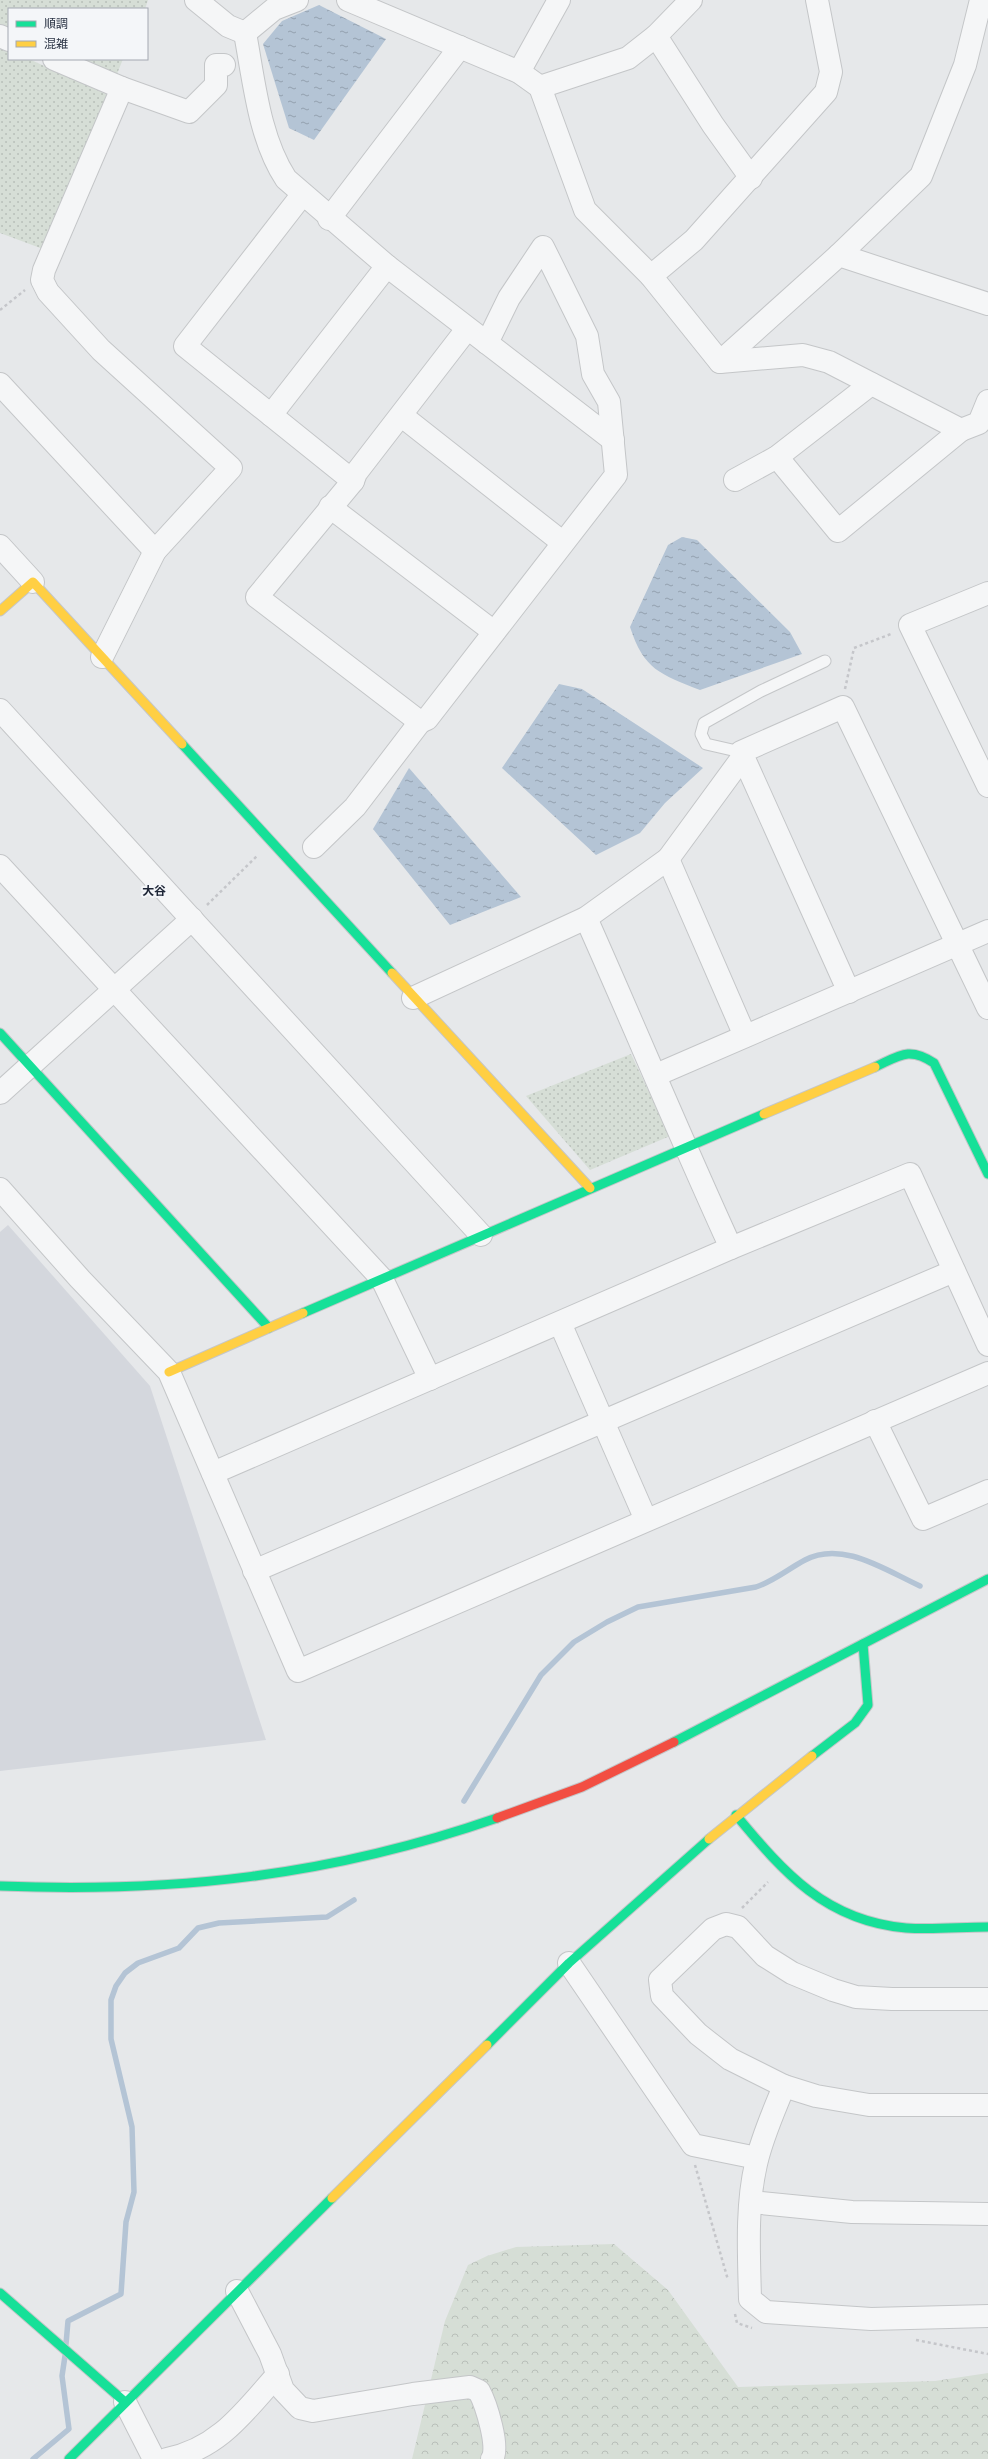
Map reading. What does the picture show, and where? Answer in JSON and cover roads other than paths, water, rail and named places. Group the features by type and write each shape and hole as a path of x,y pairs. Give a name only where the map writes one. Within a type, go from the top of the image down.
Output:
{"street":[{"path":"196,0 228,26 245,33"},
{"path":"245,33 274,9 297,0"},
{"path":"348,0 519,72 540,87 585,210 652,276 720,362"},
{"path":"519,72 559,0"},
{"path":"540,87 628,58 656,36 691,0"},
{"path":"652,276 694,240 751,178 826,92 831,72 817,0"},
{"path":"720,362 839,254 921,176 965,65 981,0"},
{"path":"245,33 262,115 274,161 286,179 329,219 387,266 613,440"},
{"path":"656,36 713,125 751,178"},
{"path":"329,219 460,47"},
{"path":"56,60 122,88 189,112 216,85 216,65 224,65"},
{"path":"102,657 155,551 231,468 101,350 48,292 42,280 44,270 122,88"},
{"path":"302,195 186,346 353,481"},
{"path":"314,847 355,807 420,722 427,719 562,542 616,475 609,402 593,374 588,336 543,247 509,298 487,343"},
{"path":"839,254 988,304"},
{"path":"271,415 387,266"},
{"path":"420,722 257,597 353,481 356,472 402,416 467,329"},
{"path":"720,362 803,355 829,362 871,384 976,428"},
{"path":"0,384 155,551"},
{"path":"735,480 777,457 871,384"},
{"path":"777,457 838,531 976,428 988,401"},
{"path":"402,416 562,542"},
{"path":"330,507 494,632"},
{"path":"0,546 413,998 590,1188"},
{"path":"0,611 32,582"},
{"path":"988,593 910,624 988,786"},
{"path":"413,998 586,918 668,859 742,755 843,707 988,1008"},
{"path":"0,710 481,1235"},
{"path":"742,755 849,992"},
{"path":"668,859 745,1036"},
{"path":"0,866 382,1279 430,1379"},
{"path":"586,918 656,1075 685,1148 731,1248"},
{"path":"0,1093 115,991 192,919"},
{"path":"656,1075 988,931"},
{"path":"0,1033 269,1328"},
{"path":"169,1372 881,1062 905,1054 921,1054 934,1063 988,1174"},
{"path":"213,1473 731,1248 910,1174 988,1345"},
{"path":"0,1189 80,1279 169,1372 298,1671 988,1373"},
{"path":"254,1571 954,1271"},
{"path":"560,1323 646,1520"},
{"path":"875,1422 923,1519 988,1491"},
{"path":"0,1886 83,1889 136,1888 234,1879 336,1864 384,1852 504,1815 600,1778 988,1579"},
{"path":"69,2459 569,1963 641,1897 736,1815 855,1723 868,1705 863,1644"},
{"path":"736,1815 781,1870 804,1890 834,1909 861,1920 898,1927 988,1927"},
{"path":"988,1999 885,1999 856,1997 833,1990 792,1973 765,1956 738,1927 726,1924 713,1929 660,1980 662,1996 698,2034 730,2059 784,2086 816,2096 869,2105 988,2105"},
{"path":"569,1963 693,2145 757,2158"},
{"path":"784,2086 757,2158 751,2202 750,2299 766,2312 871,2319 988,2316"},
{"path":"751,2202 852,2212 988,2214"},
{"path":"237,2291 278,2374 283,2390 290,2400 300,2408 313,2411 413,2394 470,2387 479,2391 484,2401 491,2430 496,2442 496,2454 492,2459"},
{"path":"0,2293 125,2402 154,2459"},
{"path":"167,2459 199,2449 214,2441 242,2414 278,2374"}],"lane":[{"path":"742,755 706,744 701,734 704,723 761,691 825,662"}],"water":[{"path":"319,5 386,39 314,140 289,128 263,44 282,21"},
{"path":"682,537 697,540 790,632 802,654 700,690 655,669 641,653 630,627 668,545"},
{"path":"559,684 582,689 703,768 665,803 640,833 596,855 502,768"},
{"path":"409,768 521,897 450,925 373,829"}],"waterway":[{"path":"464,1801 541,1675 574,1642 607,1622 638,1607 756,1587 775,1578 805,1560 819,1555 834,1553 848,1555 878,1565 920,1586"},
{"path":"66,2344 68,2321 121,2294 126,2222 134,2192 132,2127 111,2039 111,2000 116,1986 125,1973 138,1963 179,1948 198,1928 219,1923 327,1917 354,1900"},
{"path":"33,2459 69,2429 62,2376 65,2356"}],"district":[{"name":"大谷","path":"154,891"}]}
